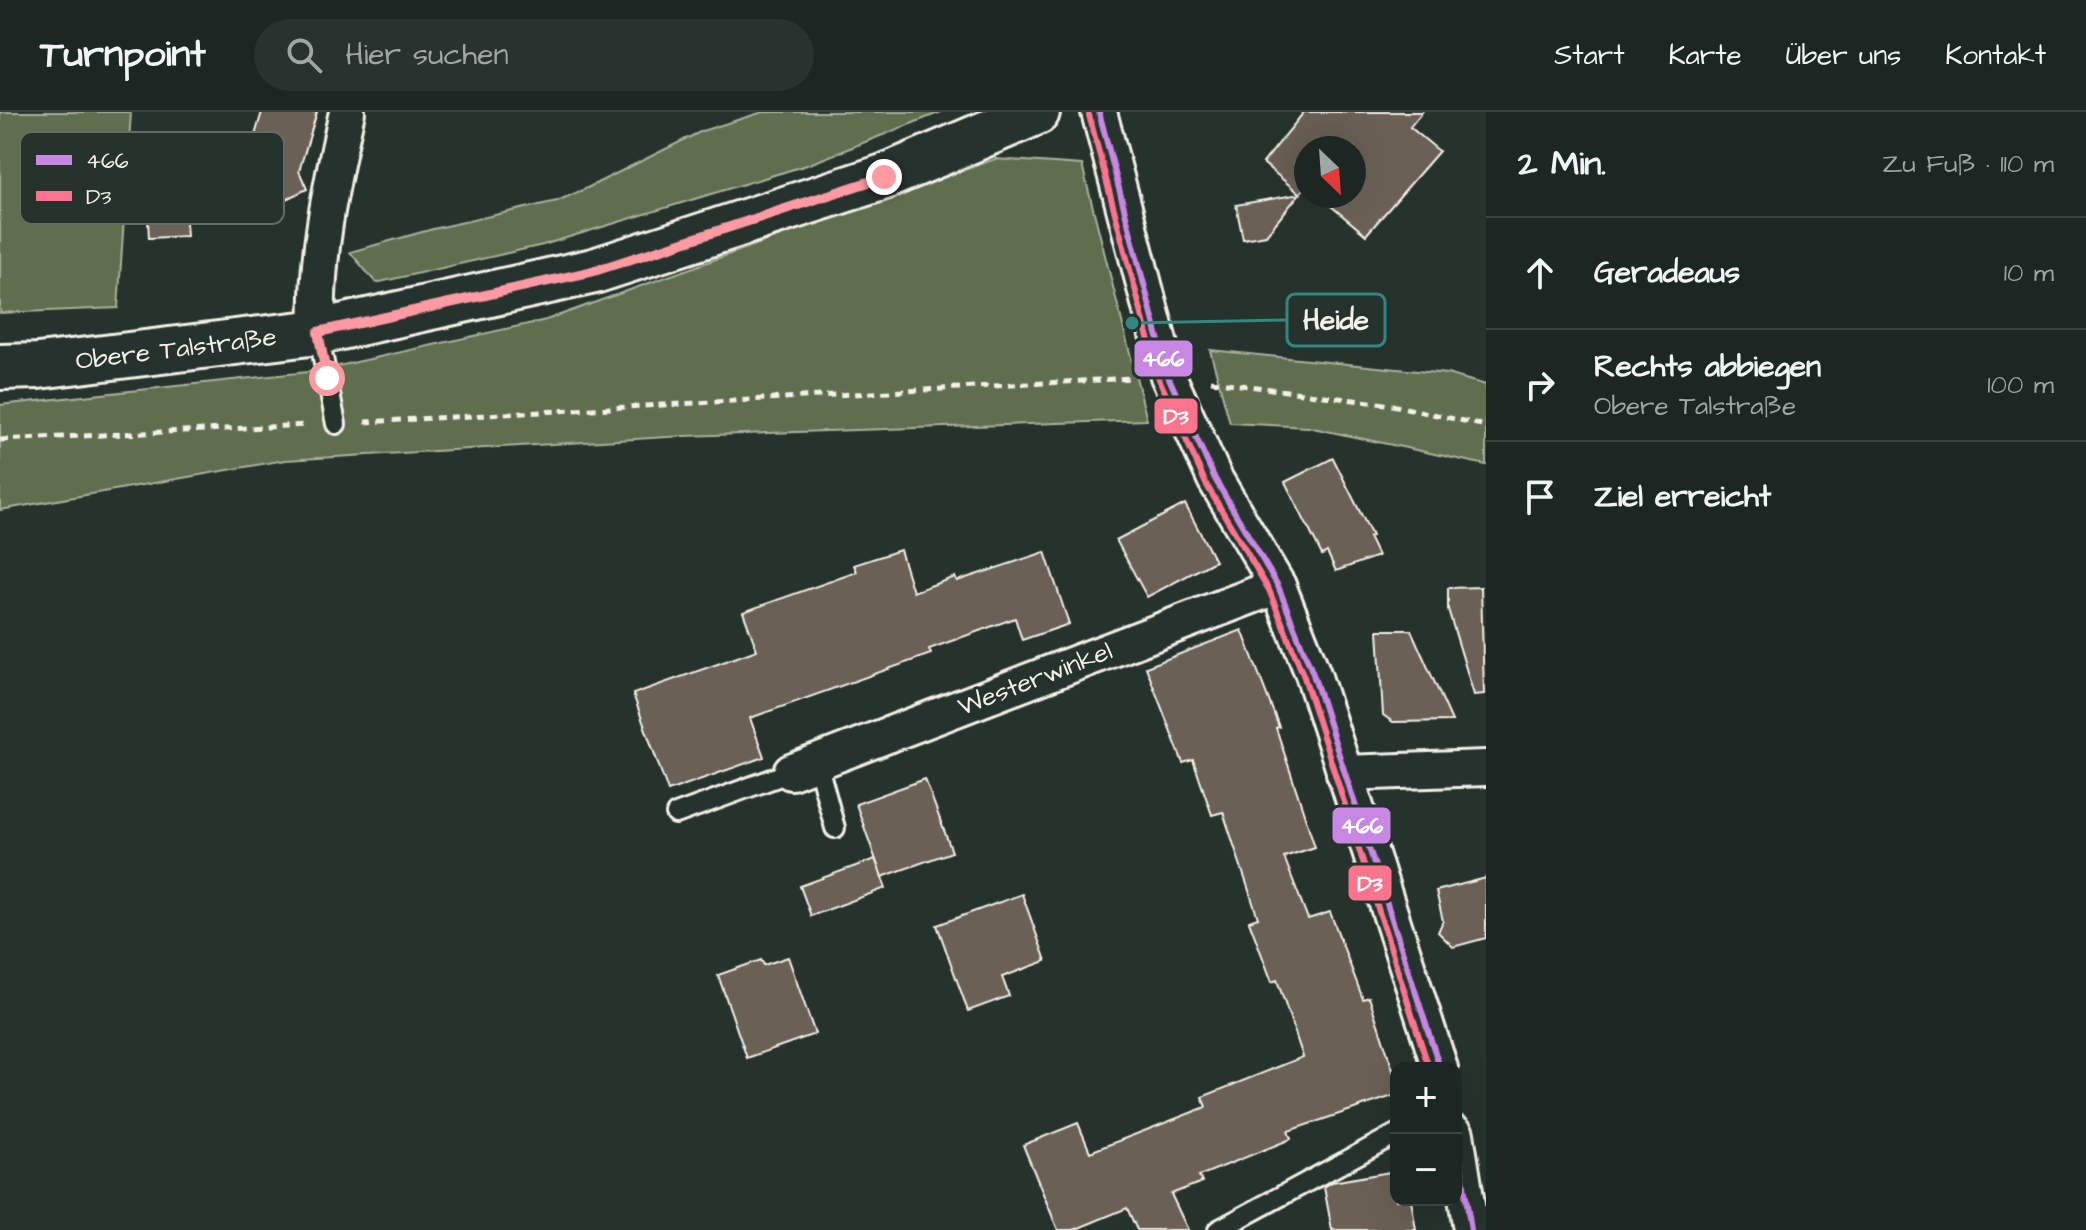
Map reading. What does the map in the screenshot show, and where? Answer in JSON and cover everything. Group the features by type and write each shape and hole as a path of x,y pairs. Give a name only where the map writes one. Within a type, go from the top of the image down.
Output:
{"street":[{"path":"318,332 317,297 327,204 347,112"},
{"name":"Obere Talstraße","path":"0,367 38,366 318,332 594,271 884,177 1037,112"},
{"path":"1099,112 1168,376 1215,479 1278,586 1313,674 1438,1062"},
{"name":"Westerwinkel","path":"804,767 1278,586"},
{"path":"1344,773 1486,768"},
{"path":"1462,1172 1471,1230"}],"lane":[{"path":"318,332 336,424"},
{"path":"676,814 804,767 835,828"},
{"path":"1218,1230 1390,1137"}],"path":[{"path":"0,440 336,424 1168,376 1392,405 1486,426"}],"green space":[{"path":"0,112 131,112 130,132 20,132 20,224 124,224 118,308 0,313"},
{"path":"763,112 941,112 807,165 543,245 376,283 350,252 433,229 557,201 702,131"},
{"path":"995,159 1082,165 1147,420 684,436 285,460 0,510 0,405 316,371 546,320"},
{"path":"1210,350 1447,374 1486,385 1486,465 1308,427 1230,423"}],"building":[{"path":"262,112 317,112 299,171 307,189 284,200 284,132 256,132"},
{"path":"1304,112 1422,112 1410,127 1439,151 1366,235 1333,208 1366,208 1366,136 1294,136 1294,189 1263,163"},
{"path":"1294,195 1294,200 1266,235 1243,239 1236,205"},
{"path":"148,224 186,224 187,236 149,238"},
{"path":"1333,458 1372,536 1369,537 1378,556 1336,571 1327,552 1322,555 1285,482"},
{"path":"1185,504 1215,561 1147,597 1116,540"},
{"path":"900,550 913,592 1045,552 1069,624 1022,640 1015,618 929,649 931,654 750,718 764,757 668,791 633,694 757,650 743,612 857,572 854,565"},
{"path":"1481,587 1484,694 1474,695 1448,609 1448,588"},
{"path":"1242,630 1279,727 1276,728 1315,847 1284,857 1308,919 1330,912 1363,999 1369,997 1390,1062 1390,1097 1288,1131 1291,1139 1199,1176 1202,1182 1171,1194 1188,1230 1137,1230 1127,1208 1074,1230 1058,1230 1023,1145 1078,1123 1090,1152 1206,1107 1202,1097 1303,1057 1277,980 1272,982 1249,921 1258,918 1223,812 1212,815 1193,760 1183,763 1146,667"},
{"path":"1378,630 1411,630 1452,721 1393,722 1383,715"},
{"path":"925,779 952,852 882,877 856,804"},
{"path":"875,859 886,888 811,916 800,886"},
{"path":"1486,878 1486,938 1453,947 1438,932 1443,921 1436,891"},
{"path":"1022,894 1046,961 1002,977 1009,996 968,1011 937,925"},
{"path":"788,957 815,1034 747,1058 718,975 761,960 764,965"},
{"path":"1390,1172 1390,1206 1412,1206 1416,1230 1332,1230 1324,1187 1332,1182"}],"transit line":[{"name":"466","path":"1099,112 1168,376 1215,479 1278,586 1313,674 1438,1062"},
{"name":"D3","path":"1089,115 1159,379 1206,484 1269,590 1304,677 1427,1062"},
{"name":"466","path":"1462,1172 1471,1230"}],"place":[{"name":"Heide","path":"1132,323"}],"route":[{"path":"327,378 318,332 594,271 884,177"}]}
